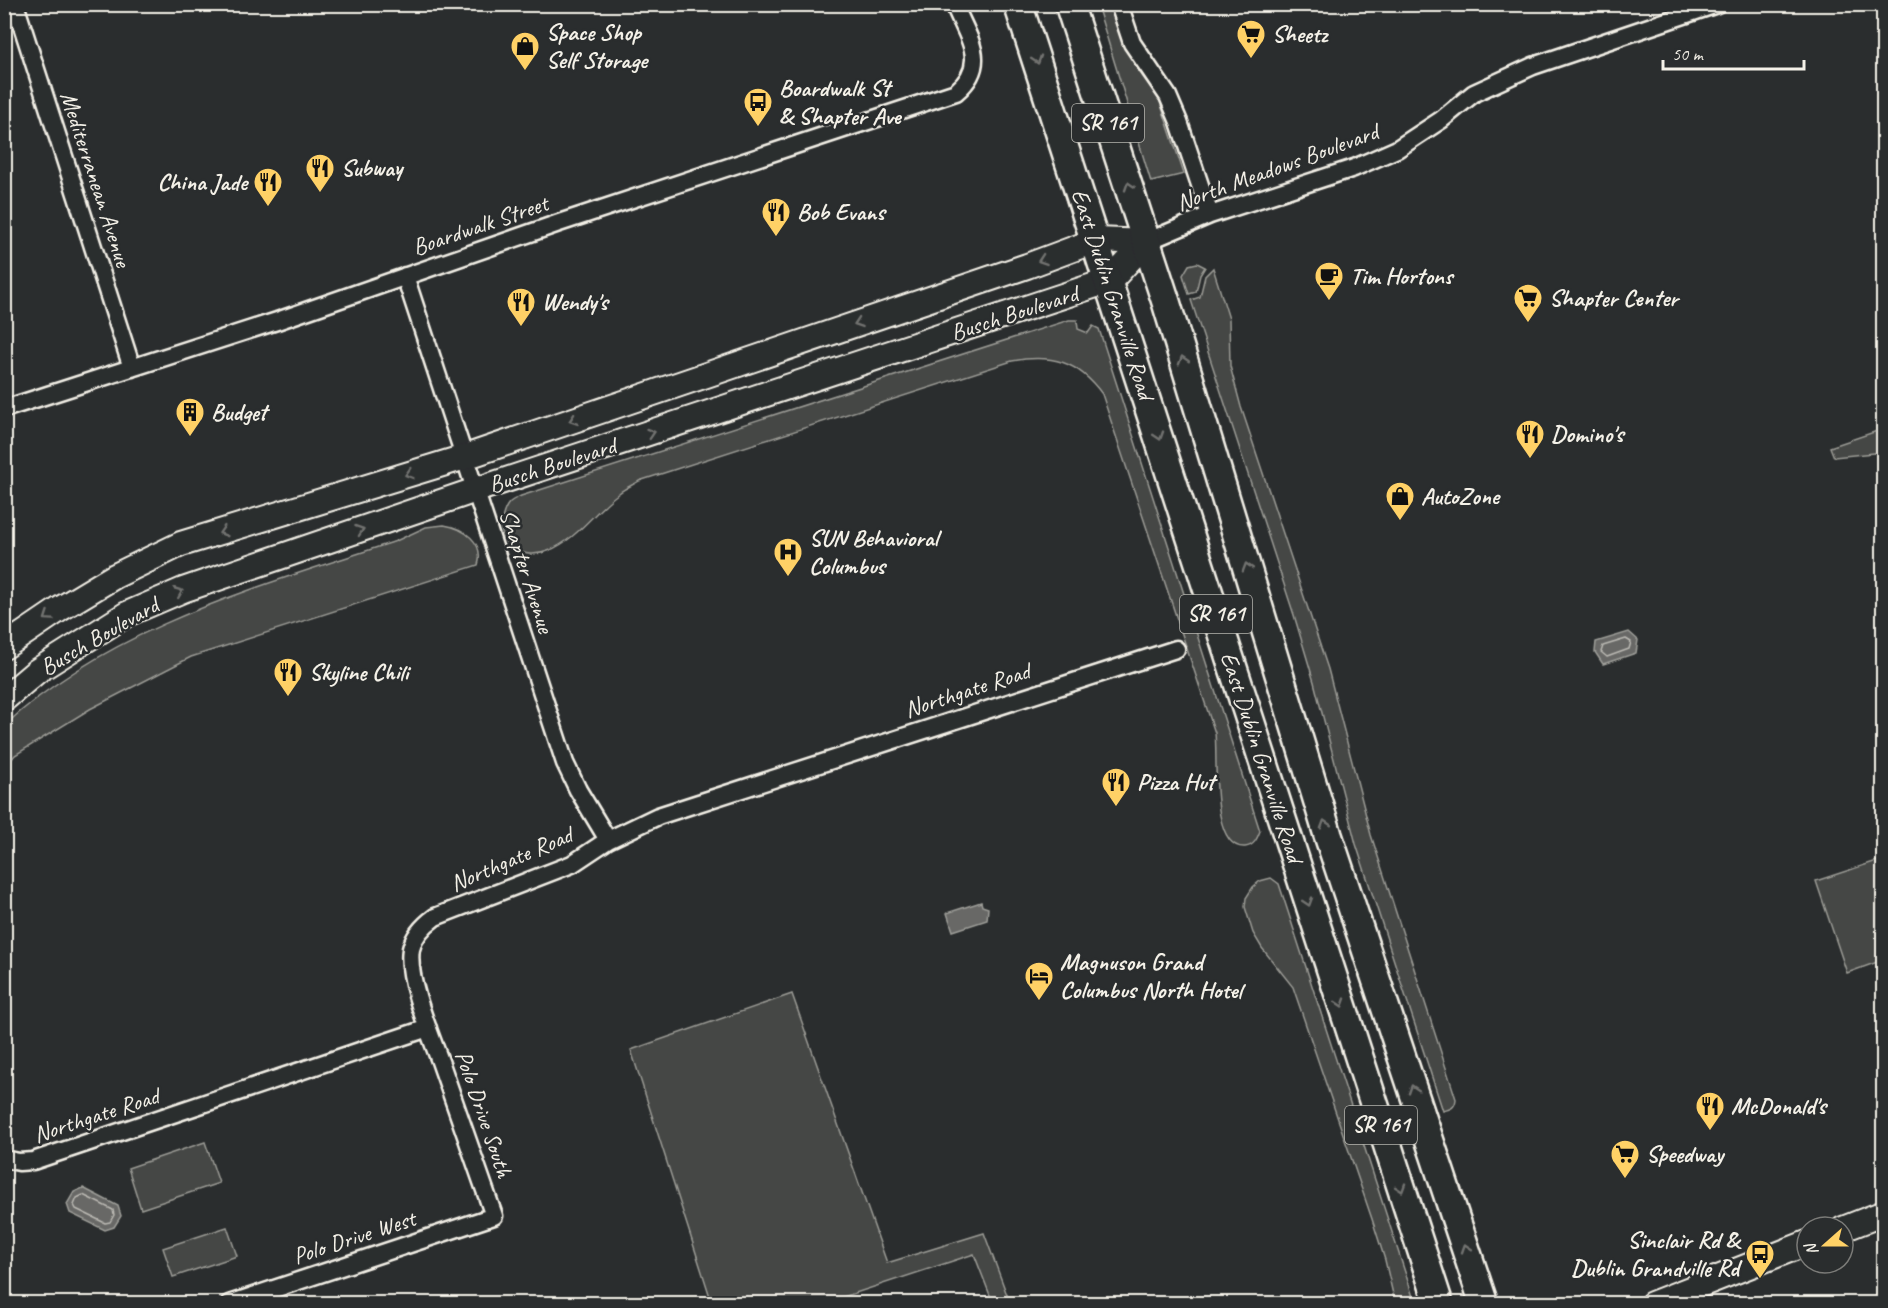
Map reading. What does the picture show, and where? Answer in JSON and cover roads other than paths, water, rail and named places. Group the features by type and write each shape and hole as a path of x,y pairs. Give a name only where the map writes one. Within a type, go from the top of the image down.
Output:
{"main road":[{"name":"East Dublin Granville Road","path":"1018,4 1110,280 1322,947 1439,1304"},
{"name":"East Dublin Granville Road","path":"1070,4 1146,242 1328,835 1484,1304"},
{"name":"Busch Boulevard","path":"4,647 60,609 115,576 181,544 465,457 1027,266 1097,240 1146,242"},
{"name":"Busch Boulevard","path":"4,699 37,671 127,614 183,590 476,490 1110,280 1146,242"},
{"path":"1855,1224 1884,1213"},
{"path":"1652,1304 1795,1248"}],"street":[{"name":"Mediterranean Avenue","path":"15,4 132,368"},
{"name":"Boardwalk Street","path":"4,409 956,92 968,81 974,67 975,55 954,4"},
{"path":"1119,4 1132,43 1168,96 1210,215"},
{"name":"North Meadows Boulevard","path":"1146,242 1210,215 1354,168 1397,149 1441,120 1474,93 1533,66 1717,4"},
{"name":"Shapter Avenue","path":"405,276 565,763 578,790 608,840"},
{"name":"Northgate Road","path":"4,1159 19,1162 33,1161 428,1028 410,965 411,949 424,925 446,911 572,864 608,840 658,816 1176,649"},
{"name":"Polo Drive South","path":"428,1028 494,1216"},
{"name":"Polo Drive West","path":"229,1304 494,1216"}],"water":[{"path":"1629,632 1638,640 1636,653 1603,664 1595,652 1596,642"},
{"path":"981,902 982,906 988,908 987,920 953,931 947,913"},
{"path":"83,1188 118,1206 121,1216 114,1227 105,1230 70,1213 67,1204 74,1192"}],"place":[{"name":"Sheetz","path":"1251,60"},
{"name":"Space Shop Self Storage","path":"525,72"},
{"name":"Boardwalk St & Shapter Ave","path":"758,128"},
{"name":"Subway","path":"320,194"},
{"name":"China Jade","path":"268,208"},
{"name":"Bob Evans","path":"776,238"},
{"name":"Tim Hortons","path":"1329,302"},
{"name":"Shapter Center","path":"1528,324"},
{"name":"Wendy's","path":"521,328"},
{"name":"Budget","path":"190,438"},
{"name":"Domino's","path":"1530,460"},
{"name":"AutoZone","path":"1400,522"},
{"name":"SUN Behavioral Columbus","path":"788,578"},
{"name":"Skyline Chili","path":"288,698"},
{"name":"Pizza Hut","path":"1116,808"},
{"name":"Magnuson Grand Columbus North Hotel","path":"1039,1002"},
{"name":"McDonald's","path":"1710,1132"},
{"name":"Speedway","path":"1625,1180"},
{"name":"Sinclair Rd & Dublin Grandville Rd","path":"1760,1280"}]}
